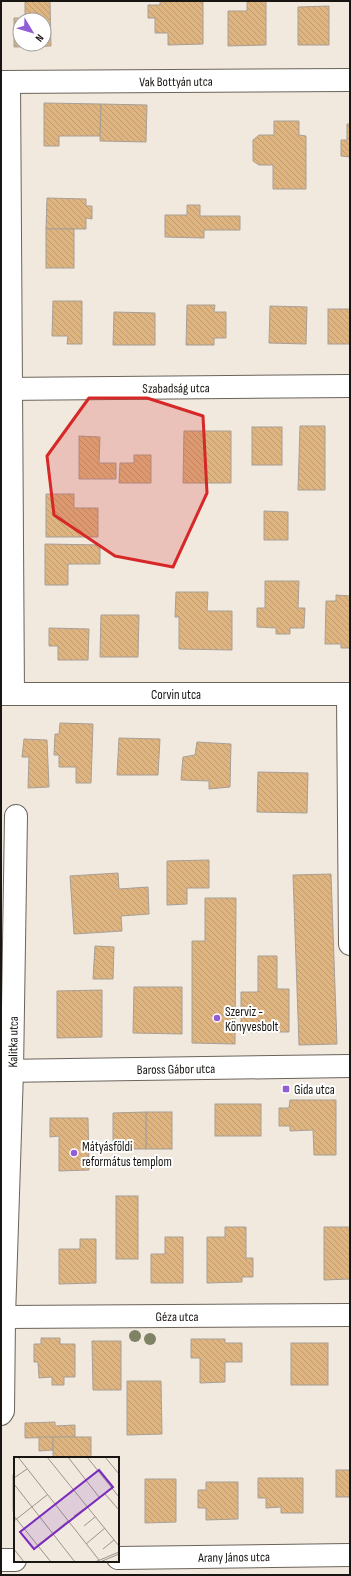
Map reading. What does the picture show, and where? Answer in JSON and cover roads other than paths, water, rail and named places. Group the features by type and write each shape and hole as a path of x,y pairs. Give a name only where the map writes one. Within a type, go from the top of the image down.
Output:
{"street":[{"name":"Vak Bottyán utca","path":"5,82 350,80"},
{"path":"5,82 7,694"},
{"name":"Szabadság utca","path":"6,389 350,386"},
{"name":"Corvin utca","path":"7,694 349,694"},
{"path":"349,694 350,944"},
{"name":"Kalitka utca","path":"2,1412 7,1071 16,816"},
{"name":"Baross Gábor utca","path":"7,1071 350,1066"},
{"name":"Géza utca","path":"4,1317 350,1315"},
{"name":"Arany János utca","path":"119,1558 350,1556"},
{"path":"1,1560 14,1560"}],"place":[{"name":"Szerviz - Könyvesbolt","path":"217,1018"},
{"name":"Gida utca","path":"286,1089"},
{"name":"Mátyásföldi református templom","path":"74,1153"}]}
